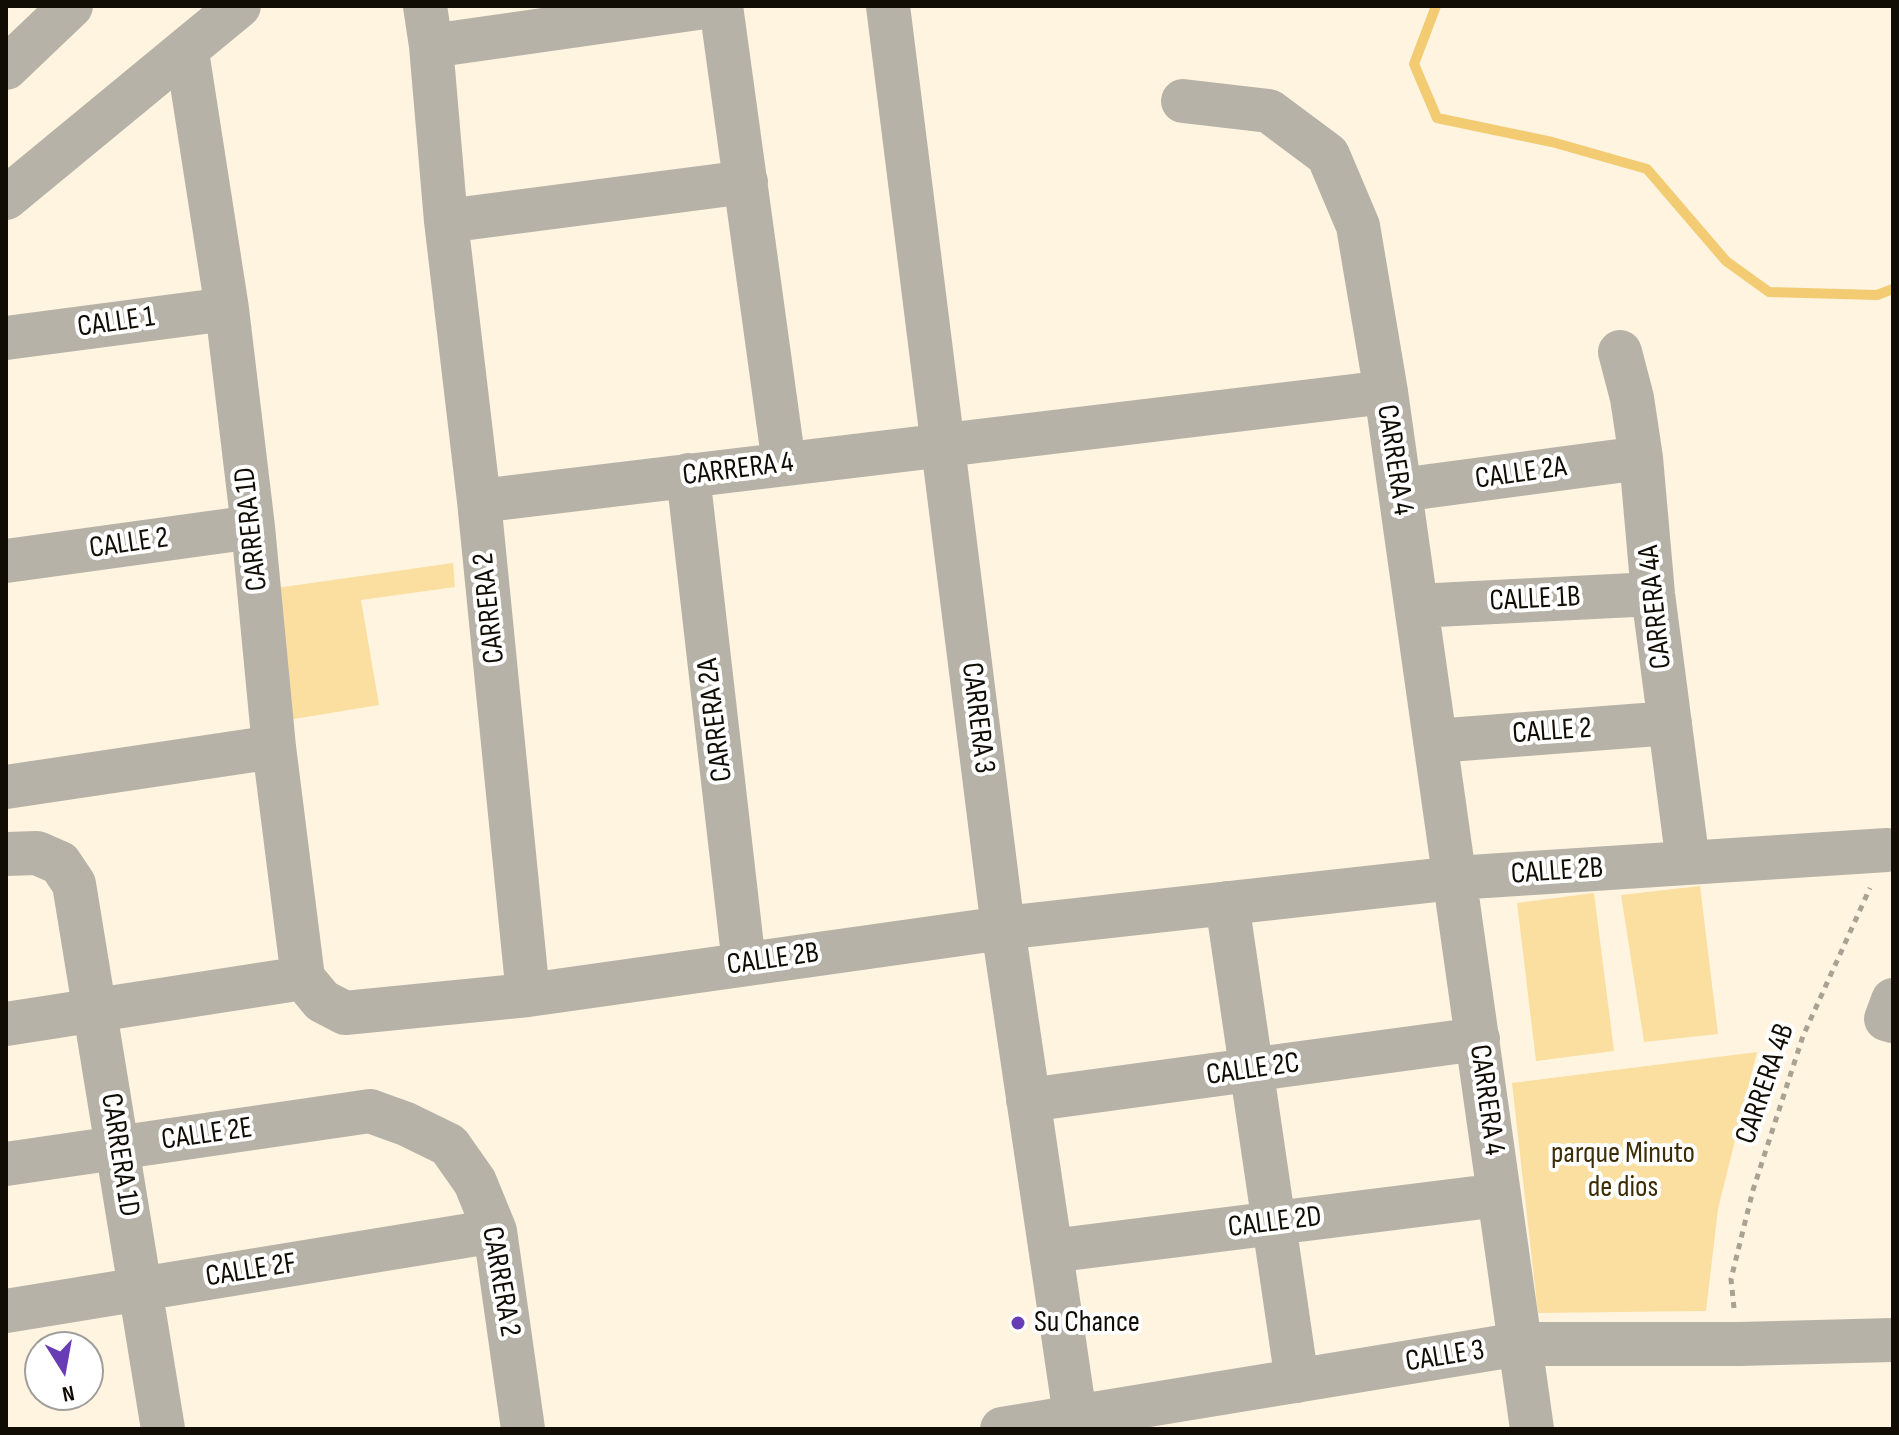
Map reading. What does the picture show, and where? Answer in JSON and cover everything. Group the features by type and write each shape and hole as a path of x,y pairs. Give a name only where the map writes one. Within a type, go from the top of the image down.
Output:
{"street":[{"path":"6,68 71,6"},
{"path":"6,198 187,52 239,6"},
{"path":"428,26 712,6"},
{"path":"721,6 784,464"},
{"name":"CARRERA 3","path":"888,6 1003,928 1076,1423"},
{"name":"CARRERA 2","path":"428,26 528,995"},
{"name":"CARRERA 1D","path":"187,52 227,309 253,527 274,747 312,990"},
{"path":"1183,101 1269,111 1328,155 1358,226 1386,392"},
{"path":"446,221 746,182"},
{"name":"CALLE 1","path":"6,338 227,309"},
{"name":"CARRERA 4A","path":"1620,352 1632,398 1641,458 1653,594 1688,863"},
{"name":"CARRERA 4","path":"479,501 1386,392 1532,1429"},
{"name":"CALLE 2A","path":"1400,490 1641,458"},
{"name":"CARRERA 2A","path":"688,475 744,964"},
{"name":"CALLE 2","path":"6,561 253,527"},
{"name":"CALLE 1B","path":"1416,606 1653,594"},
{"name":"CALLE 2","path":"1435,741 1670,723"},
{"path":"6,787 274,747"},
{"name":"CALLE 2B","path":"312,990 345,1013 528,995 1003,928 1455,878 1887,850"},
{"name":"CARRERA 1D","path":"22,853 60,863 74,884 163,1429"},
{"path":"1227,903 1297,1381"},
{"path":"6,1024 95,1009 312,990"},
{"path":"1893,1000 1886,1019 1893,1021"},
{"name":"CALLE 2C","path":"1028,1100 1478,1039"},
{"name":"CALLE 2E","path":"6,1164 370,1111 406,1124"},
{"name":"CARRERA 2","path":"406,1124 449,1145 475,1182 495,1231 523,1429"},
{"name":"CALLE 2D","path":"1051,1251 1499,1195"},
{"name":"CALLE 2F","path":"6,1311 495,1231"},
{"name":"CALLE 3","path":"1002,1429 1076,1423 1297,1381 1520,1344 1893,1340"}],"path":[{"name":"CARRERA 4B","path":"1739,1344 1731,1279 1753,1190 1803,1036 1887,850"}],"green space":[{"path":"453,563 455,587 361,600 379,705 288,720 269,589"},
{"path":"1700,886 1718,1034 1644,1042 1621,895"},
{"path":"1594,893 1614,1051 1536,1061 1517,903"},
{"name":"parque Minuto de dios","path":"1757,1052 1718,1209 1706,1311 1538,1313 1512,1083"}],"waterway":[{"path":"1436,6 1414,64 1437,118 1552,142 1647,169 1726,261 1769,292 1877,295 1893,289"}],"place":[{"name":"Su Chance","path":"1018,1323"}]}
